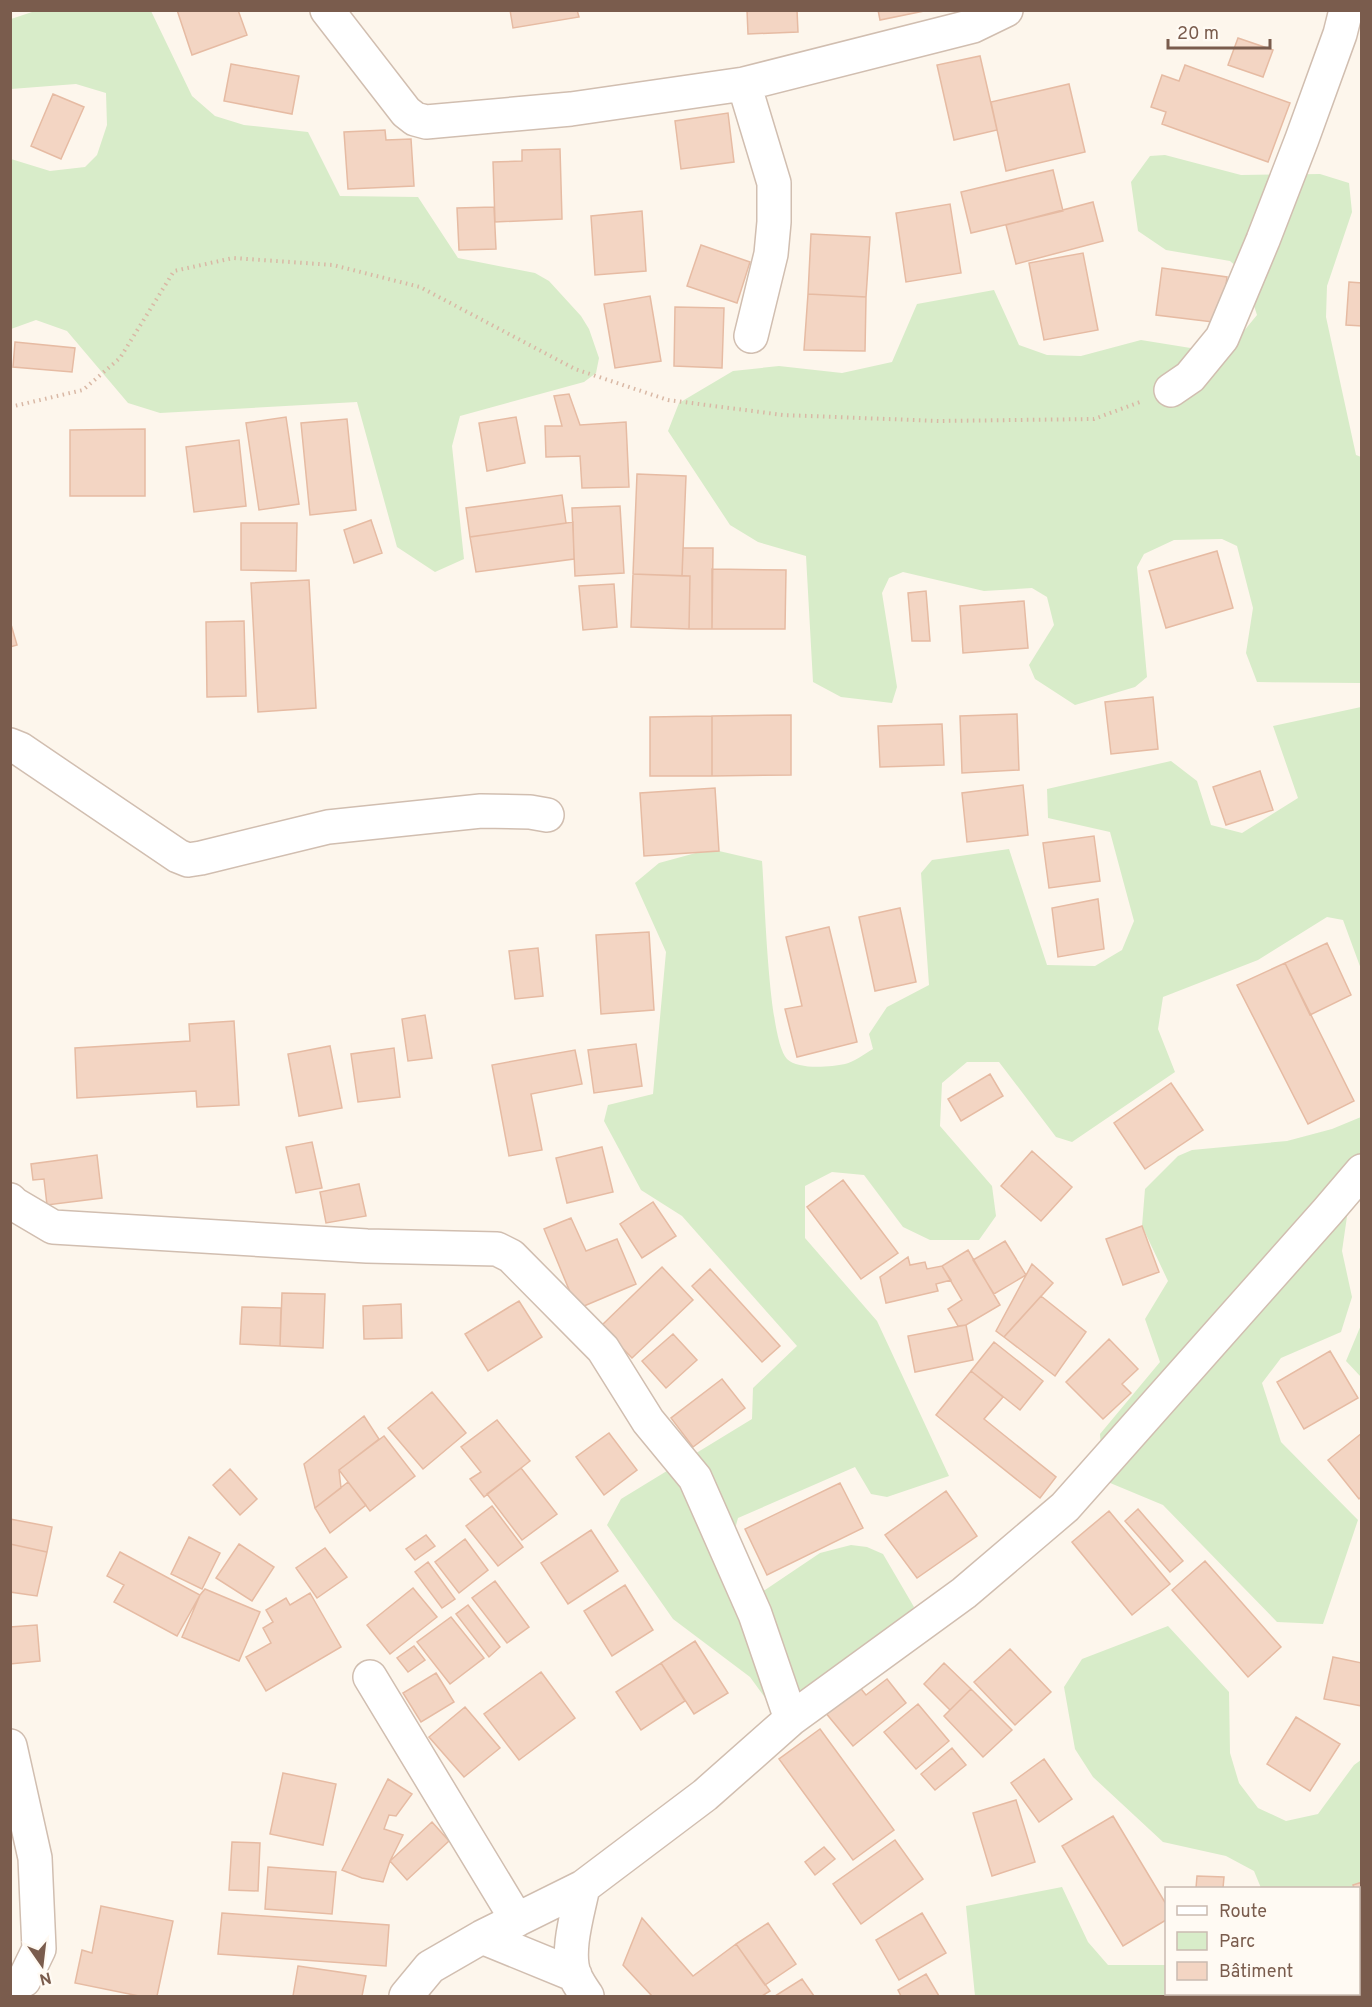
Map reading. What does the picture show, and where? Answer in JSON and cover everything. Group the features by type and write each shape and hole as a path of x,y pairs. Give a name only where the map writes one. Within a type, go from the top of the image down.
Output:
{"street":[{"path":"327,10 406,112 415,119 426,122 571,109 744,84 973,26 1006,10"},
{"path":"1171,390 1190,377 1222,338 1302,139 1346,10"},
{"path":"744,84 774,183 771,254 751,336"},
{"path":"10,745 21,749 178,856 188,860 328,827 481,811 530,812 547,815"},
{"path":"406,1996 430,1967 482,1937 583,1887 705,1795 791,1719 964,1593 1065,1507 1362,1171"},
{"path":"10,1200 52,1227 367,1246 497,1249 511,1256 603,1349 648,1420 695,1478 754,1614 791,1719"},
{"path":"370,1677 517,1920"},
{"path":"10,1746 35,1858 39,1949 24,1980 10,1987"},
{"path":"581,1986 571,1959 583,1887"},
{"path":"482,1937 581,1986"}],"path":[{"path":"10,407 83,390 120,358 174,271 233,258 333,266 420,287 575,369 668,400 783,415 939,422 1094,419 1171,390"}],"green space":[{"path":"38,10 151,11 192,96 215,116 244,125 308,132 340,196 418,197 458,258 535,273 549,281 581,316 589,329 599,358 596,373 584,382 460,416 452,446 464,559 435,572 397,547 357,402 160,413 128,403 67,331 36,320 11,329 11,159 50,171 85,167 97,155 107,125 106,93 76,84 11,89 11,19"},
{"path":"1165,155 1241,175 1320,174 1349,183 1352,212 1327,286 1326,317 1356,455 1361,457 1361,683 1257,682 1246,653 1253,608 1237,546 1222,539 1174,540 1144,554 1137,567 1147,677 1135,687 1075,705 1035,679 1029,665 1054,625 1047,597 1032,588 984,591 903,572 889,578 882,593 897,687 892,703 841,697 813,682 806,556 758,542 730,525 668,431 679,403 733,371 779,366 842,373 892,362 917,304 994,290 1019,345 1047,355 1081,356 1141,340 1203,350 1234,343 1257,315 1243,272 1230,261 1166,250 1138,231 1131,182 1150,156"},
{"path":"1361,707 1361,969 1343,920 1327,917 1258,960 1163,997 1158,1029 1175,1072 1072,1142 1056,1137 999,1062 967,1062 942,1083 940,1126 992,1186 996,1216 979,1240 930,1240 903,1227 864,1175 832,1172 805,1186 805,1238 877,1321 949,1476 887,1497 871,1494 855,1467 738,1518 730,1547 750,1588 765,1590 820,1553 851,1545 867,1547 883,1554 914,1607 886,1642 818,1688 769,1703 750,1677 673,1619 607,1525 621,1499 752,1419 753,1388 797,1346 682,1216 641,1190 604,1121 608,1105 653,1094 666,952 635,883 659,863 703,851 719,851 762,861 772,997 781,1046 787,1059 799,1065 823,1067 845,1064 873,1049 869,1034 887,1007 929,985 921,873 932,860 1009,849 1047,965 1095,966 1122,950 1134,921 1110,832 1048,818 1047,789 1171,761 1197,781 1211,825 1242,833 1298,798 1273,726"},
{"path":"1361,1117 1361,1174 1351,1189 1342,1251 1352,1297 1341,1332 1281,1358 1262,1383 1281,1442 1358,1520 1323,1624 1277,1622 1163,1505 1103,1480 1100,1434 1160,1362 1145,1319 1168,1281 1142,1226 1145,1189 1178,1156 1192,1150 1287,1141 1332,1129"},
{"path":"1361,1325 1361,1377 1346,1361"},
{"path":"1168,1626 1229,1692 1230,1753 1239,1783 1258,1808 1286,1821 1318,1814 1354,1765 1361,1760 1361,1996 975,1996 966,1906 1062,1887 1088,1942 1108,1965 1165,1965 1165,1995 1360,1995 1360,1887 1261,1887 1254,1871 1226,1856 1163,1842 1093,1777 1075,1749 1064,1687 1082,1659"}],"building":[{"path":"177,10 238,10 247,35 192,55"},
{"path":"510,10 577,10 579,17 513,28"},
{"path":"747,10 797,10 798,32 748,34"},
{"path":"878,10 929,10 880,20"},
{"path":"1238,38 1273,50 1263,77 1228,65"},
{"path":"980,56 997,130 954,140 937,65"},
{"path":"231,64 299,76 292,114 224,101"},
{"path":"1185,65 1290,103 1268,162 1162,124 1166,112 1151,107 1162,75 1179,81"},
{"path":"1069,84 1085,152 1006,171 991,102"},
{"path":"53,94 84,107 61,159 31,146"},
{"path":"728,113 734,162 681,169 675,121"},
{"path":"385,130 386,140 411,139 414,186 348,189 344,132"},
{"path":"560,149 562,219 495,222 493,162 522,161 522,150"},
{"path":"1053,170 1063,211 971,233 961,192"},
{"path":"1093,202 1103,241 1016,264 1006,225"},
{"path":"950,204 961,273 906,282 896,213"},
{"path":"494,207 496,249 459,250 457,208"},
{"path":"642,211 646,271 595,275 591,216"},
{"path":"811,234 870,237 866,297 808,294"},
{"path":"701,245 750,262 737,303 687,286"},
{"path":"1083,253 1098,330 1044,340 1029,263"},
{"path":"1162,268 1227,277 1221,323 1156,315"},
{"path":"1349,282 1362,283 1362,326 1346,325"},
{"path":"808,294 866,297 865,351 804,350"},
{"path":"650,296 661,361 615,368 604,304"},
{"path":"675,307 724,308 722,368 674,366"},
{"path":"15,342 75,348 72,372 13,367"},
{"path":"569,394 580,425 626,422 629,487 582,488 580,456 546,457 545,426 562,426 554,396"},
{"path":"286,417 299,504 259,510 246,423"},
{"path":"516,417 525,463 487,471 479,423"},
{"path":"347,419 356,510 310,515 301,423"},
{"path":"145,429 145,496 70,496 70,430"},
{"path":"239,440 246,506 194,512 186,447"},
{"path":"637,474 686,476 682,576 633,574"},
{"path":"562,495 566,523 470,537 466,508"},
{"path":"620,506 624,573 575,576 572,508"},
{"path":"371,520 382,553 354,563 344,530"},
{"path":"573,522 574,559 476,572 470,537"},
{"path":"241,523 297,523 296,571 241,570"},
{"path":"683,548 713,548 712,629 689,629 690,576 682,576"},
{"path":"1217,551 1233,608 1166,628 1149,571"},
{"path":"712,569 786,570 785,629 712,629"},
{"path":"633,574 690,576 689,629 631,627"},
{"path":"309,580 316,708 258,712 251,583"},
{"path":"614,584 617,627 583,630 579,586"},
{"path":"926,591 930,641 912,641 908,593"},
{"path":"1024,601 1028,648 963,653 960,606"},
{"path":"10,621 17,645 10,647"},
{"path":"244,621 246,696 207,697 206,622"},
{"path":"1153,697 1158,749 1111,754 1105,702"},
{"path":"1017,714 1019,770 962,773 960,716"},
{"path":"791,715 791,775 712,776 712,716"},
{"path":"712,716 712,776 650,776 650,717"},
{"path":"942,724 944,765 880,767 878,726"},
{"path":"1260,771 1273,810 1226,825 1213,787"},
{"path":"1023,785 1028,835 967,842 962,793"},
{"path":"715,788 719,851 644,856 640,793"},
{"path":"1094,836 1100,881 1049,888 1043,843"},
{"path":"1098,899 1104,949 1058,957 1052,908"},
{"path":"900,908 916,982 875,991 859,917"},
{"path":"829,927 857,1042 797,1057 785,1009 802,1006 786,937"},
{"path":"649,932 654,1010 601,1014 596,935"},
{"path":"1327,943 1351,995 1310,1015 1285,963"},
{"path":"538,948 543,996 515,999 509,951"},
{"path":"1285,963 1354,1101 1308,1124 1237,985"},
{"path":"425,1015 432,1058 408,1061 402,1019"},
{"path":"234,1021 239,1105 197,1107 196,1091 77,1098 75,1048 190,1041 189,1024"},
{"path":"636,1044 642,1086 594,1093 588,1050"},
{"path":"330,1046 342,1108 299,1116 288,1054"},
{"path":"394,1048 400,1097 358,1102 351,1054"},
{"path":"575,1050 582,1084 531,1094 542,1150 509,1156 492,1065"},
{"path":"990,1074 1003,1096 961,1121 948,1099"},
{"path":"1171,1083 1203,1130 1145,1169 1114,1123"},
{"path":"312,1142 322,1188 296,1193 286,1147"},
{"path":"602,1147 613,1192 567,1203 556,1158"},
{"path":"1032,1151 1072,1187 1041,1221 1001,1186"},
{"path":"97,1155 102,1198 47,1205 44,1179 33,1180 31,1164"},
{"path":"843,1180 898,1253 861,1279 807,1207"},
{"path":"359,1184 366,1216 326,1223 320,1192"},
{"path":"653,1202 676,1236 642,1258 620,1224"},
{"path":"571,1218 586,1251 617,1239 636,1284 577,1309 544,1229"},
{"path":"1142,1226 1159,1272 1123,1285 1106,1239"},
{"path":"1005,1241 1026,1275 994,1294 973,1260"},
{"path":"968,1250 1000,1305 966,1325 958,1326 948,1309 962,1300 942,1266"},
{"path":"908,1257 910,1265 925,1262 927,1269 942,1266 951,1280 936,1284 938,1291 886,1303 880,1277"},
{"path":"1032,1264 1053,1283 1004,1337 996,1331"},
{"path":"662,1267 693,1300 632,1358 601,1326"},
{"path":"710,1269 780,1346 762,1362 692,1286"},
{"path":"282,1293 325,1294 323,1348 280,1346"},
{"path":"1041,1296 1086,1332 1055,1376 1004,1337"},
{"path":"519,1301 542,1337 488,1371 465,1334"},
{"path":"401,1304 402,1338 364,1339 363,1306"},
{"path":"242,1307 281,1308 280,1346 240,1344"},
{"path":"966,1325 973,1360 915,1372 908,1336"},
{"path":"673,1334 697,1360 666,1388 642,1361"},
{"path":"1109,1339 1138,1369 1122,1384 1131,1393 1103,1419 1066,1382"},
{"path":"994,1342 1043,1381 1020,1410 971,1371"},
{"path":"1330,1351 1358,1398 1304,1429 1277,1382"},
{"path":"971,1371 1003,1397 984,1419 1056,1477 1040,1498 936,1415"},
{"path":"722,1379 745,1408 693,1447 671,1418"},
{"path":"432,1392 466,1433 423,1469 388,1428"},
{"path":"364,1416 379,1439 339,1470 341,1488 315,1508 304,1464"},
{"path":"497,1420 530,1461 484,1497 470,1479 481,1472 461,1447"},
{"path":"609,1433 637,1470 604,1495 576,1457"},
{"path":"1362,1433 1362,1496 1359,1499 1328,1460"},
{"path":"384,1436 415,1476 370,1511 339,1470"},
{"path":"521,1468 557,1514 522,1540 487,1494"},
{"path":"230,1469 257,1499 240,1515 213,1485"},
{"path":"348,1482 366,1505 330,1533 315,1508"},
{"path":"840,1483 863,1528 767,1575 745,1529"},
{"path":"946,1491 977,1536 917,1578 885,1535"},
{"path":"492,1506 523,1547 498,1566 466,1526"},
{"path":"1138,1509 1183,1561 1170,1572 1125,1521"},
{"path":"1109,1511 1170,1584 1132,1615 1072,1542"},
{"path":"10,1519 52,1527 47,1552 10,1544"},
{"path":"591,1530 618,1571 568,1604 541,1563"},
{"path":"426,1535 435,1546 415,1560 406,1549"},
{"path":"189,1537 220,1553 202,1589 171,1574"},
{"path":"465,1539 488,1570 459,1593 435,1562"},
{"path":"10,1544 47,1552 37,1596 10,1592"},
{"path":"239,1544 274,1567 252,1601 216,1578"},
{"path":"325,1548 347,1577 317,1598 296,1568"},
{"path":"120,1552 200,1595 177,1636 114,1602 124,1585 107,1576"},
{"path":"1205,1561 1281,1647 1248,1677 1172,1590"},
{"path":"428,1562 455,1599 442,1608 415,1572"},
{"path":"495,1581 529,1627 507,1643 472,1598"},
{"path":"625,1585 653,1630 612,1656 584,1611"},
{"path":"413,1588 437,1617 390,1654 367,1625"},
{"path":"205,1589 260,1612 239,1661 182,1637 200,1595"},
{"path":"310,1593 341,1647 266,1691 246,1657 271,1643 263,1628 273,1622 266,1610 286,1598 290,1605"},
{"path":"468,1605 500,1647 489,1657 456,1614"},
{"path":"451,1617 484,1658 450,1684 417,1642"},
{"path":"37,1625 40,1661 10,1664 10,1627"},
{"path":"695,1641 728,1693 694,1714 661,1663"},
{"path":"414,1646 425,1660 408,1672 397,1658"},
{"path":"1010,1649 1051,1692 1015,1725 974,1682"},
{"path":"1333,1657 1362,1663 1362,1706 1324,1699"},
{"path":"661,1663 685,1701 641,1730 616,1692"},
{"path":"944,1663 971,1689 950,1710 924,1684"},
{"path":"541,1672 575,1718 519,1760 484,1714"},
{"path":"436,1673 454,1702 421,1722 403,1693"},
{"path":"887,1679 906,1703 853,1746 825,1712 858,1685 866,1695"},
{"path":"971,1689 1012,1730 983,1757 944,1716"},
{"path":"918,1704 949,1741 916,1769 884,1732"},
{"path":"465,1707 500,1748 464,1777 429,1737"},
{"path":"1296,1717 1340,1744 1310,1791 1267,1764"},
{"path":"820,1729 894,1830 853,1860 779,1759"},
{"path":"952,1748 966,1765 935,1790 921,1774"},
{"path":"1044,1759 1072,1799 1039,1822 1011,1783"},
{"path":"283,1773 336,1784 323,1845 270,1834"},
{"path":"388,1779 412,1794 396,1816 389,1815 384,1829 403,1835 383,1882 362,1878 342,1870"},
{"path":"1016,1800 1035,1862 992,1876 973,1813"},
{"path":"1113,1816 1165,1902 1165,1921 1123,1946 1062,1846"},
{"path":"432,1822 449,1841 407,1880 390,1861"},
{"path":"895,1840 923,1879 861,1924 833,1884"},
{"path":"232,1842 260,1843 258,1891 229,1890"},
{"path":"824,1847 835,1859 815,1875 805,1862"},
{"path":"268,1867 336,1872 332,1914 265,1909"},
{"path":"1197,1876 1224,1877 1223,1887 1196,1887"},
{"path":"1362,1882 1362,1906 1360,1887 1353,1885"},
{"path":"101,1906 173,1921 157,1996 139,1996 75,1983 82,1950 92,1953"},
{"path":"222,1913 389,1925 386,1966 218,1954"},
{"path":"922,1913 946,1953 899,1980 876,1940"},
{"path":"642,1918 693,1976 736,1944 770,1991 762,1996 652,1996 623,1965"},
{"path":"768,1923 796,1964 765,1985 736,1944"},
{"path":"298,1966 366,1976 362,1996 293,1996"},
{"path":"926,1974 939,1996 901,1996 898,1990"},
{"path":"802,1979 814,1996 775,1996"}]}
